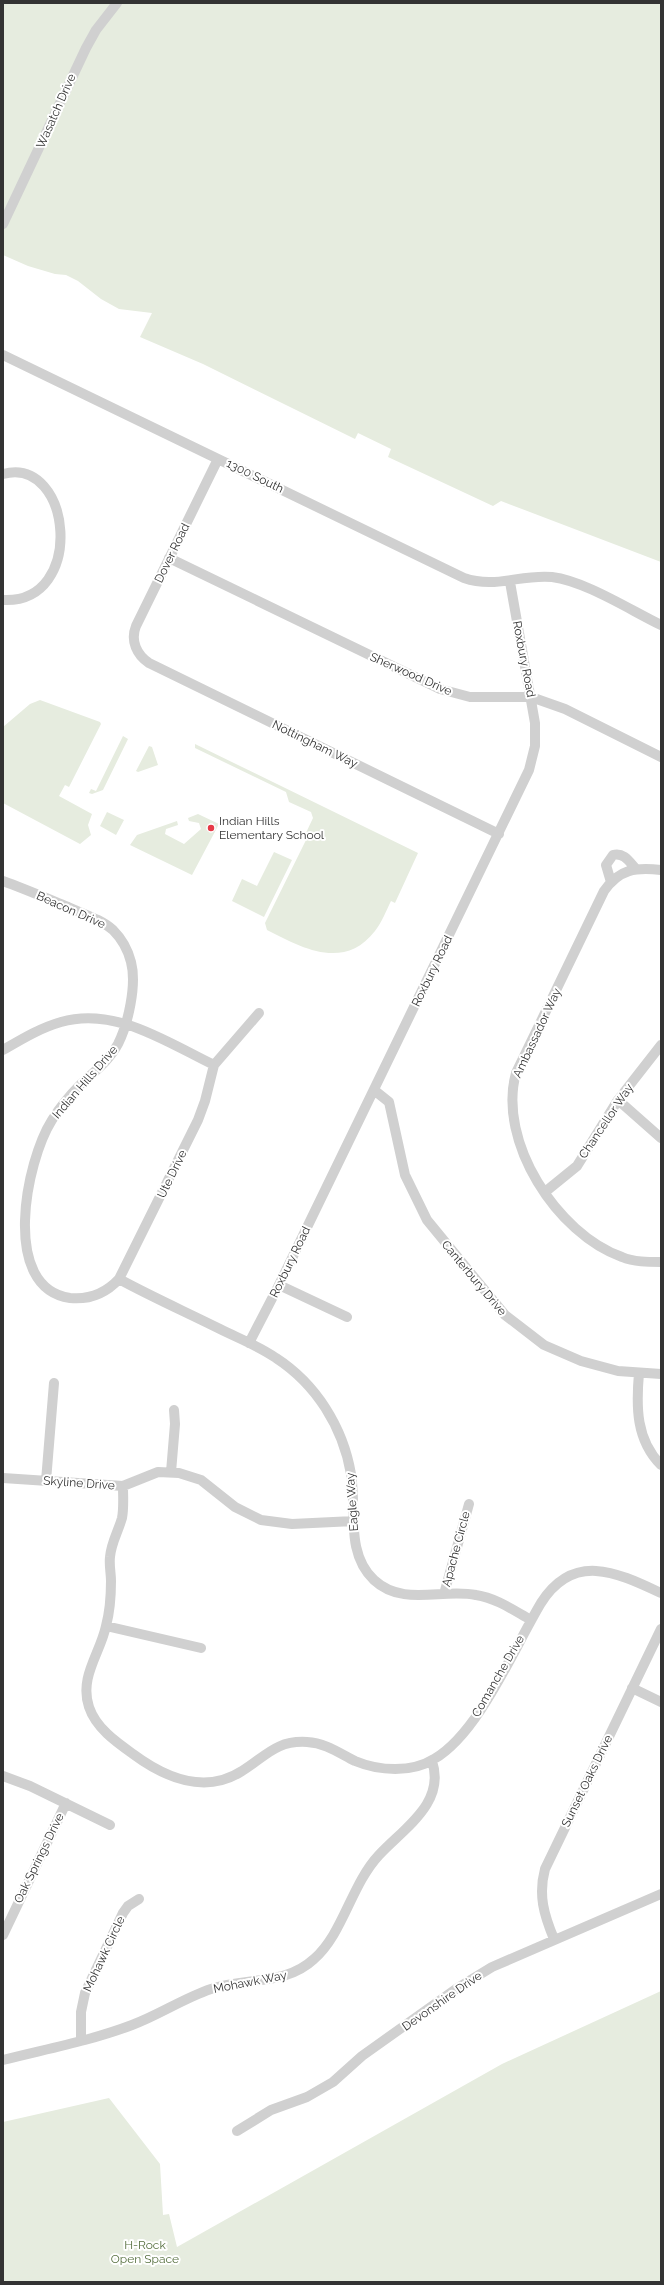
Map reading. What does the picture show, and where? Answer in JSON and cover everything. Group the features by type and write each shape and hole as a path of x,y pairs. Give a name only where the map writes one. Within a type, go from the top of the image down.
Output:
{"street":[{"name":"Wasatch Drive","path":"3,224 83,53 96,30 117,3"},
{"name":"1300 South","path":"3,355 464,578 488,583 510,582 541,577 573,582 661,624"},
{"name":"Dover Road","path":"136,649 134,639 135,631 218,459"},
{"path":"3,474 22,474 42,484 55,506 61,538 56,564 46,582 28,595 3,600"},
{"name":"Sherwood Drive","path":"170,558 440,689 470,697 531,697 565,709 661,756"},
{"name":"Roxbury Road","path":"248,1343 280,1285 499,834 532,762 536,731 510,582"},
{"name":"Nottingham Way","path":"136,649 150,664 499,834"},
{"path":"611,882 606,865 613,855 618,854 625,857 635,868 661,870"},
{"name":"Ambassador Way","path":"635,868 623,872 611,882 602,896 520,1064 514,1082 513,1110 521,1148 528,1165 545,1192 570,1223 601,1247 632,1260 661,1262"},
{"name":"Beacon Drive","path":"3,880 94,918 108,926 119,936 130,956 133,968 132,1000 124,1024"},
{"path":"3,1050 44,1028 72,1019 92,1018 124,1024 214,1065 259,1013"},
{"name":"Indian Hills Drive","path":"119,1279 105,1291 88,1298 69,1298 51,1291 39,1282 29,1267 26,1254 24,1221 28,1178 45,1132 70,1096 108,1058 117,1046 124,1024"},
{"name":"Chancellor Way","path":"545,1192 577,1166 618,1100 661,1045"},
{"name":"Ute Drive","path":"119,1279 198,1120 214,1065"},
{"name":"Canterbury Drive","path":"374,1090 389,1102 403,1169 419,1206 437,1234 494,1305 529,1335 562,1354 600,1367 639,1373 661,1374"},
{"path":"618,1100 661,1138"},
{"name":"Eagle Way","path":"119,1279 276,1357 300,1376 328,1412 341,1437 349,1462 353,1488 354,1522 359,1558 374,1581 389,1590 405,1595 469,1594 487,1597 531,1620"},
{"path":"280,1285 347,1317"},
{"path":"639,1373 637,1408 640,1428 647,1446 661,1465"},
{"path":"46,1481 54,1383"},
{"path":"172,1472 176,1424 174,1410"},
{"name":"Skyline Drive","path":"3,1478 123,1486 152,1474 172,1472 186,1474 201,1480 235,1507 261,1520 292,1524 354,1522"},
{"name":"Comanche Drive","path":"123,1486 122,1517 112,1543 109,1560 111,1596 106,1626 87,1676 86,1688 90,1710 97,1722 119,1744 151,1766 176,1779 198,1783 223,1779 242,1772 269,1750 296,1742 319,1743 329,1746 356,1761 379,1768 406,1768 432,1761 453,1745 477,1714 545,1597 555,1586 567,1578 586,1572 597,1571 619,1574 661,1594"},
{"name":"Apache Circle","path":"444,1594 469,1504"},
{"path":"106,1626 201,1648"},
{"name":"Sunset Oaks Drive","path":"554,1939 542,1907 541,1887 545,1869 661,1629"},
{"path":"632,1688 661,1702"},
{"name":"Mohawk Way","path":"3,2060 81,2040 142,2022 213,1988 242,1982 284,1977 308,1964 329,1942 368,1868 425,1809 436,1779 432,1761"},
{"path":"3,1776 30,1786 110,1825"},
{"name":"Oak Springs Drive","path":"3,1935 66,1803"},
{"name":"Devonshire Drive","path":"237,2131 270,2110 307,2097 333,2082 362,2056 473,1978 492,1967 661,1894"},
{"name":"Mohawk Circle","path":"81,2040 81,2012 88,1986 123,1912 128,1906 139,1899"}],"green space":[{"path":"3,3 661,3 661,562 501,501 493,506 388,457 391,449 358,433 355,439 203,364 140,337 152,313 119,309 101,299 78,281 66,275 55,274 28,266 3,255"},
{"path":"40,700 100,722 101,724 69,787 65,785 59,796 92,814 88,825 91,835 80,844 3,803 3,727 30,704"},
{"path":"123,736 128,739 103,790 92,794 89,793 91,789 96,791"},
{"path":"195,744 418,853 395,903 391,901 375,931 363,943 350,950 336,953 322,952 308,949 267,930 265,923 307,838 304,837 313,818 311,812 289,802 286,792 195,748"},
{"path":"149,746 152,747 158,765 138,772 136,771"},
{"path":"107,812 124,820 116,835 100,826"},
{"path":"198,814 219,824 192,875 130,845 137,835 177,821 178,825 166,829 165,834 184,844 201,829 199,823 189,821 188,818"},
{"path":"274,852 292,860 264,917 232,901 242,879 257,886"},
{"name":"H-Rock Open Space","path":"661,1991 661,2282 3,2282 3,2122 109,2098 160,2164 163,2215 169,2214 177,2247 502,2064"}],"place":[{"name":"Indian Hills Elementary School","path":"211,828"}]}
